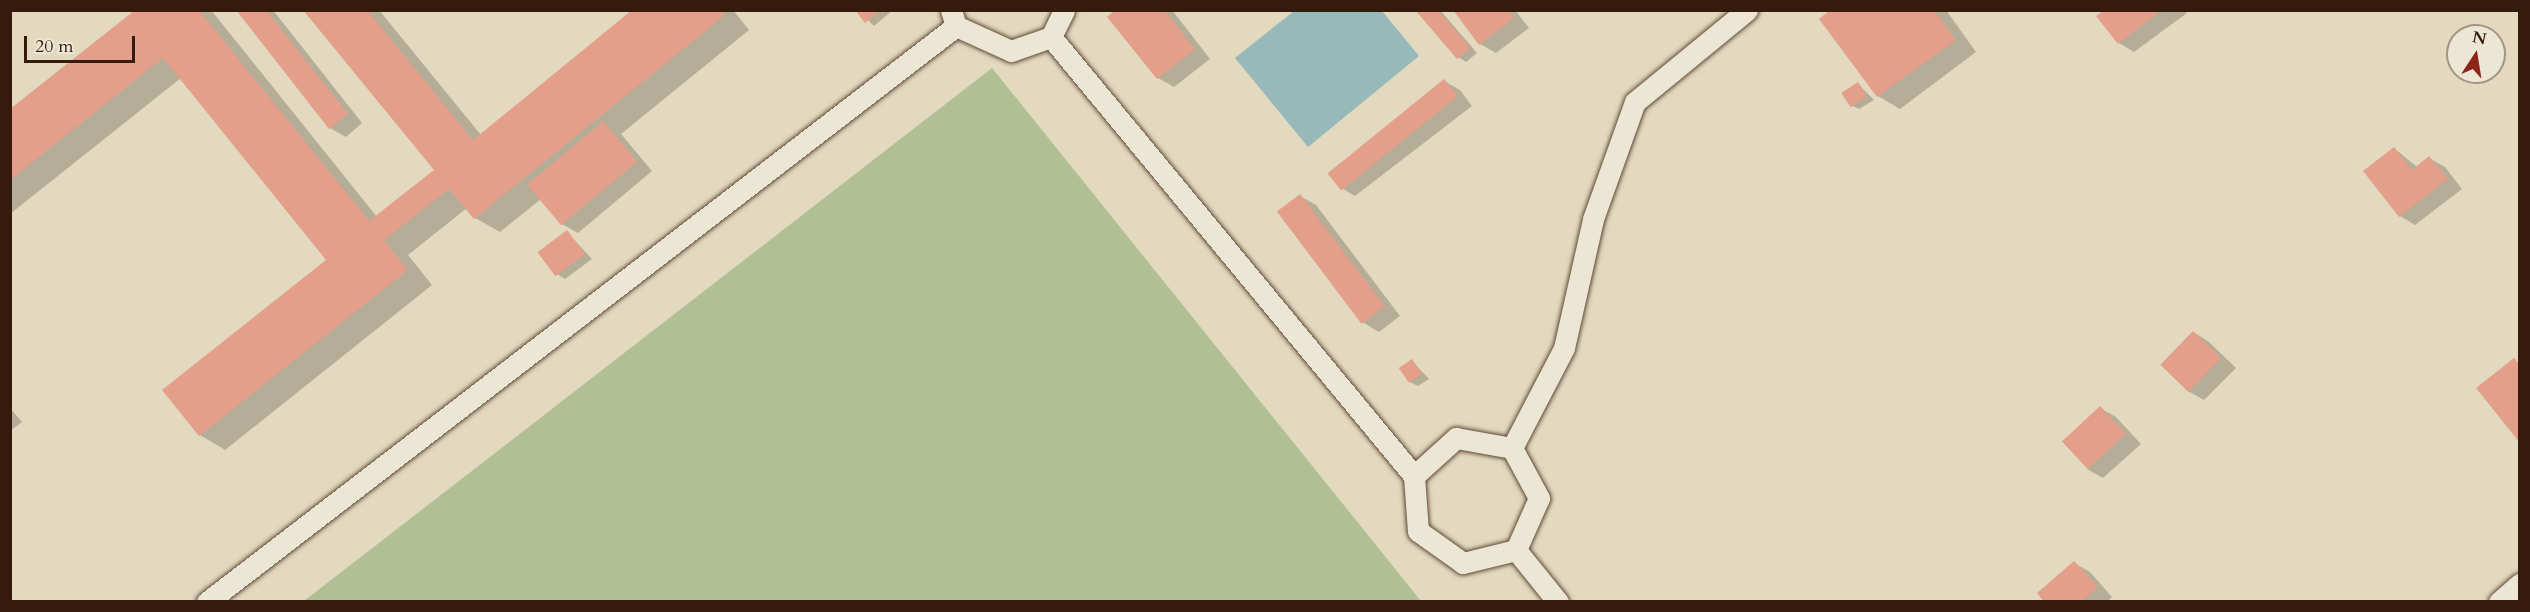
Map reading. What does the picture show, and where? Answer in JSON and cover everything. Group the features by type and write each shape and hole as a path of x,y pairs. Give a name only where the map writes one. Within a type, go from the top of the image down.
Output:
{"lane":[{"path":"207,602 953,18 1011,51 1051,37 1064,10"},
{"path":"1512,448 1564,348 1593,219 1635,102 1747,10"},
{"path":"1051,37 1414,476 1418,531 1463,563 1516,550"},
{"path":"1414,476 1456,438 1512,448"},
{"path":"1512,448 1539,498 1516,550"},
{"path":"1516,550 1558,602"},
{"path":"2499,602 2520,584"}],"green space":[{"path":"992,68 1421,601 304,601"}],"water":[{"path":"1294,11 1382,11 1419,56 1308,147 1235,58"}],"building":[{"path":"135,10 199,10 369,221 434,170 303,10 367,10 473,140 632,10 721,10 725,15 474,219 449,189 384,240 408,270 199,436 162,390 326,260 163,58 10,180 10,109"},
{"path":"236,10 266,10 348,114 329,129"},
{"path":"855,10 880,10 865,23"},
{"path":"1115,10 1164,10 1195,49 1157,79 1107,17"},
{"path":"1415,10 1438,10 1470,48 1457,59"},
{"path":"1453,10 1508,10 1514,18 1479,45"},
{"path":"1830,10 1934,10 1956,40 1877,97 1819,19"},
{"path":"2104,10 2162,10 2118,44 2096,16"},
{"path":"1444,79 1458,96 1341,190 1327,173"},
{"path":"1858,82 1867,96 1850,107 1841,93"},
{"path":"603,121 637,162 561,225 527,185"},
{"path":"2394,147 2412,170 2429,156 2448,179 2399,217 2363,171"},
{"path":"1300,194 1385,307 1362,324 1277,211"},
{"path":"567,230 585,254 556,276 537,252"},
{"path":"2193,331 2221,358 2188,392 2160,365"},
{"path":"2514,358 2520,365 2520,443 2476,388"},
{"path":"1412,359 1422,374 1409,383 1399,368"},
{"path":"2100,406 2126,434 2088,469 2062,441"},
{"path":"2074,561 2098,587 2081,602 2044,602 2037,593"}]}
